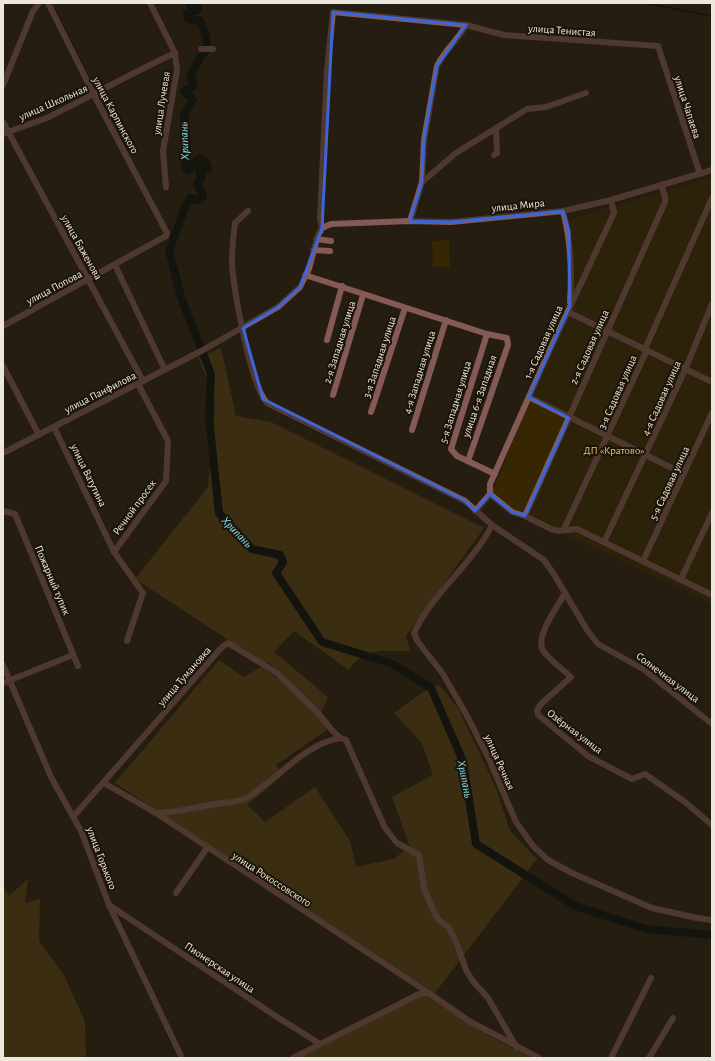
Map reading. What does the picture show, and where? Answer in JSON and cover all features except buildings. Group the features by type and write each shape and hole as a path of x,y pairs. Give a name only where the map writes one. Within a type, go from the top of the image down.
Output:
{"street":[{"path":"3,85 33,11 39,3"},
{"name":"улица Карпинского","path":"48,3 94,95 161,220 167,233 166,236"},
{"name":"улица Лучевая","path":"150,3 175,53 177,70 163,151 166,187"},
{"name":"улица Тенистая","path":"322,228 320,219 333,12 466,25 504,35 658,46"},
{"path":"410,221 422,182 424,140 437,66 442,56 459,37 466,25"},
{"name":"улица Чапаева","path":"658,46 700,174"},
{"path":"201,49 213,49"},
{"name":"улица Школьная","path":"6,133 47,117 94,95 134,71 175,53"},
{"path":"422,182 456,153 527,109 546,107 586,93"},
{"name":"улица Баженова","path":"3,122 6,133 89,280 140,382"},
{"path":"494,155 498,153 497,127"},
{"name":"улица Мира","path":"322,228 337,222 451,222 563,211 611,200 712,170"},
{"name":"2-я Садовая улица","path":"525,516 665,202 665,196 661,184"},
{"name":"3-я Садовая улица","path":"564,529 608,437 712,198"},
{"name":"1-я Садовая улица","path":"490,494 490,484 496,474 529,396 614,213 611,200"},
{"name":"Солнечная улица","path":"248,211 235,223 233,241 235,284 254,375 263,399 267,403 465,501 492,525 544,560 587,630 598,644 644,669 712,724"},
{"path":"563,211 569,231 571,280 569,309 607,331 712,382"},
{"path":"243,328 278,307 296,292 305,275 316,239 322,228"},
{"name":"улица Попова","path":"3,326 89,280 166,236"},
{"path":"316,239 331,240"},
{"path":"313,250 330,252"},
{"name":"улица Баженова","path":"115,265 165,370"},
{"path":"305,275 487,334"},
{"path":"327,340 342,286"},
{"name":"2-я Западная улица","path":"333,395 363,295"},
{"name":"4-я Садовая улица","path":"604,542 686,370 712,304"},
{"name":"3-я Западная улица","path":"371,412 405,308"},
{"name":"4-я Западная улица","path":"412,430 446,320"},
{"name":"улица Панфилова","path":"3,453 202,351 243,328"},
{"name":"улица 6-я Западная","path":"468,461 508,345 507,338 487,334"},
{"name":"5-я Западная улица","path":"487,334 450,447 454,454 496,474"},
{"path":"3,366 39,435"},
{"name":"Речной просек","path":"114,552 166,481 168,441 140,382"},
{"path":"529,396 569,418 684,474"},
{"name":"5-я Садовая улица","path":"643,561 712,412"},
{"name":"улица Ватутина","path":"54,427 114,552 143,593 127,641"},
{"path":"475,511 490,494 512,512 525,516 551,529 559,531 564,529 577,529 712,595"},
{"name":"Пожарный тупик","path":"3,511 15,514 78,666"},
{"path":"681,579 712,513"},
{"name":"улица Речная","path":"492,525 470,560 453,576 414,633 418,642 446,680 466,714 488,757 516,822 533,846 548,860 572,873 652,908 712,920"},
{"name":"Озёрная улица","path":"565,594 546,626 540,644 543,651 571,677 540,704 537,710 538,715 588,756 632,779 645,774 685,802 712,825"},
{"name":"улица Тумановка","path":"73,817 222,647 228,643 277,672 318,713 340,738 346,740 385,828 397,843 419,855 424,888 432,908 438,919 448,928 457,944 472,980 488,998 517,1048"},
{"path":"3,683 73,655"},
{"name":"улица Горького","path":"3,665 51,777 82,831 109,905 182,1058"},
{"path":"156,813 176,812 245,799 264,786 283,769 326,741 340,738"},
{"name":"улица Рокоссовского","path":"104,783 156,813 469,1021 517,1048 539,1058"},
{"path":"176,894 207,848"},
{"name":"Пионерская улица","path":"109,905 274,1016 320,1044"},
{"path":"611,1058 651,978"},
{"path":"293,1058 419,994 428,993"},
{"path":"649,1058 673,1018"}],"highlighted area":[{"path":"333,12 466,25 437,66 424,140 422,182 410,221 451,222 563,211 569,231 570,306 529,397 569,418 525,516 512,512 490,494 475,511 465,501 263,399 243,328 278,307 300,287 322,228"}],"green space":[{"name":"ДП «Кратово»","path":"712,177 712,604 489,499 569,305 570,219"},
{"path":"449,240 450,267 433,267 432,241"}],"shaded area":[{"path":"221,348 236,416 271,422 484,528 406,636 410,651 384,651 368,654 361,657 349,670 294,631 274,652 328,697 321,713 270,664 247,655 227,639 135,579 208,487 215,406 208,380 198,358"},
{"path":"219,660 244,677 261,667 280,680 298,696 327,730 276,765 283,775 247,805 265,822 315,787 350,841 356,867 393,859 410,847 392,797 433,775 422,743 394,713 429,688 439,685 458,708 496,788 510,831 537,859 435,993 115,783"},
{"path":"28,879 25,903 40,899 39,941 64,975 85,1022 86,1058 3,1058 3,886 9,896"},
{"path":"419,996 430,996 489,1036 532,1058 298,1058"}],"waterway":[{"name":"Хрипань","path":"190,3 190,5 198,7 198,10 187,13 188,19 200,21 205,32 207,44 205,52 200,57 190,76 194,86 184,91 193,100 184,115 187,146 185,167 188,170 199,158 206,163 208,169 202,171 199,169 202,177 197,184 203,196 199,200 190,198 185,207 169,251 182,300 211,374 209,418 219,513 252,549 280,555 283,562 276,573 322,642 393,664 431,688 463,761 476,844 575,906 646,929 712,935"},
{"path":"644,3 712,16"}]}
